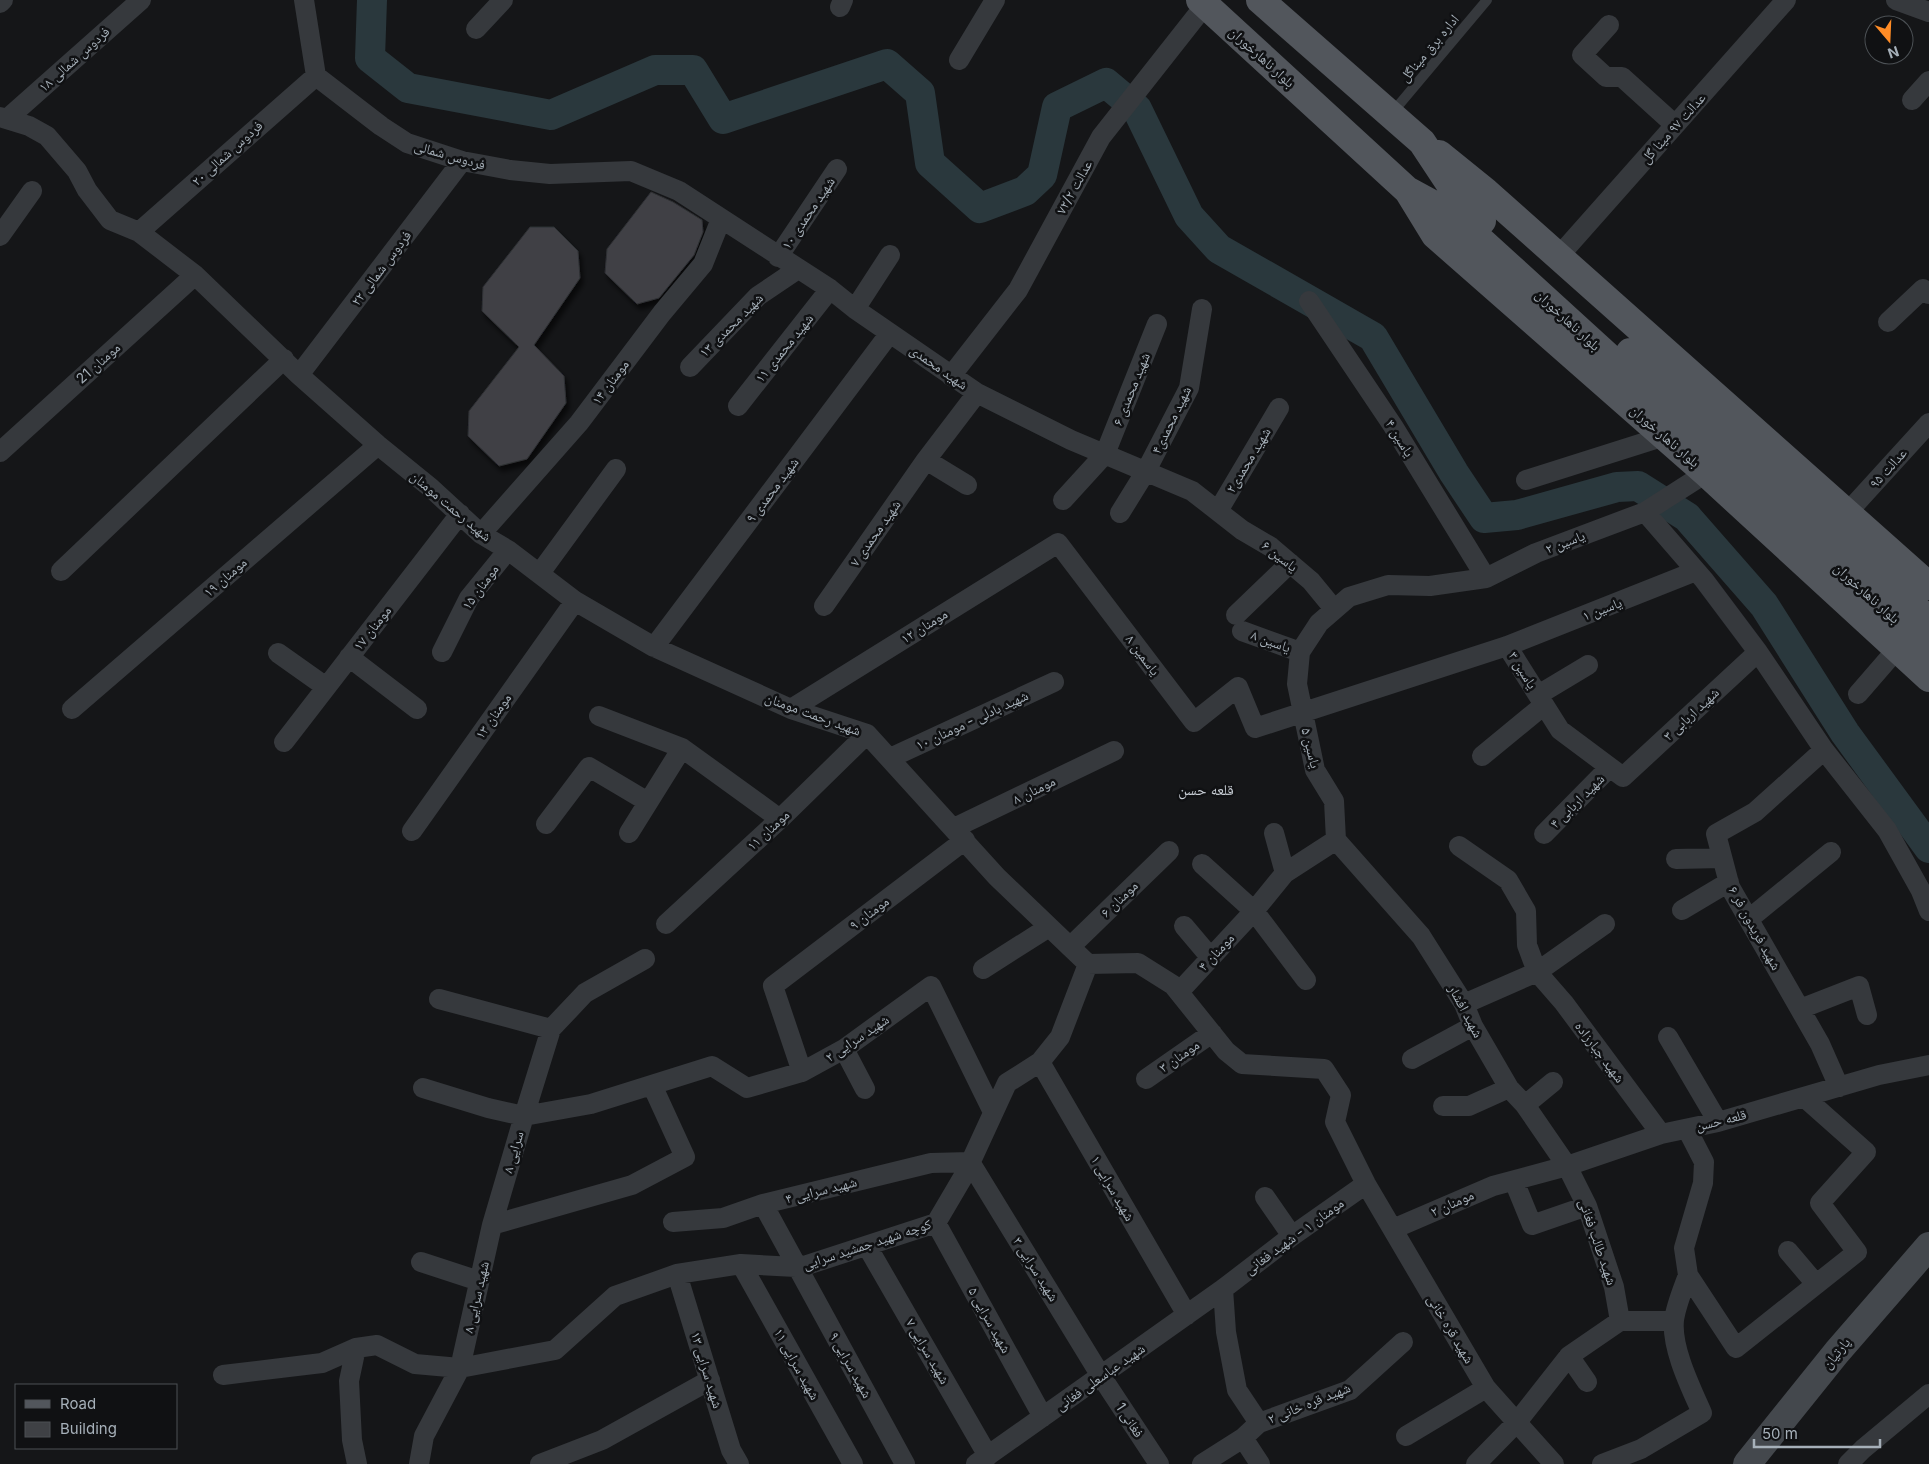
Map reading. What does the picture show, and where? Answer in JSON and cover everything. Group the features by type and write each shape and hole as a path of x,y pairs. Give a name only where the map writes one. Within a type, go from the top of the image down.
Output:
{"main road":[{"name":"بلوار ناهارخوران","path":"1260,0 1422,142 1463,204 1929,620"},
{"name":"بلوار ناهارخوران","path":"1202,2 1407,190 1454,215 1929,649"},
{"path":"1422,142 1486,192 1929,586"},
{"name":"بلوار ناهار خوران","path":"1407,190 1435,235 1666,436 1929,678"},
{"name":"پارتیان","path":"1747,1464 1836,1352 1929,1246"}],"street":[{"name":"فردوس شمالی ۱۸","path":"4,118 141,0"},
{"path":"304,0 316,76"},
{"path":"476,28 503,0"},
{"path":"959,60 995,0"},
{"name":"عدالت ۹۷ مینا گل","path":"1559,256 1786,0"},
{"path":"1902,1 1929,12"},
{"name":"عدالت ۷۲/۲","path":"951,376 1018,290 1101,137 1202,2"},
{"path":"1609,26 1582,55 1606,77 1622,77 1675,125"},
{"name":"فردوس شمالی","path":"316,76 381,126 407,143 462,161 510,170 550,174 631,171 678,191"},
{"name":"فردوس شمالی ۲۰","path":"139,232 316,76"},
{"path":"1912,100 1929,81"},
{"name":"شهید رحمت مومنان","path":"4,118 29,126 47,136 77,171 87,190 110,220 139,232 196,275 299,375 378,445 431,488 481,534 508,550 574,601 654,647 790,709 867,734 998,878 1088,964"},
{"name":"فردوس شمالی ۲۲","path":"299,375 462,161"},
{"name":"۱۰ شهید محمدی","path":"778,257 837,169"},
{"path":"0,236 32,191"},
{"name":"شهید محمدی","path":"678,191 830,289 855,309 976,393 1071,440 1192,491 1218,511"},
{"name":"مومنان ۱۴","path":"481,534 579,423 662,313 703,264 721,219"},
{"path":"855,309 890,255"},
{"name":"۱۳ شهید محمدی","path":"690,367 758,296 798,269"},
{"name":"مومنان 21","path":"0,452 196,275"},
{"name":"۱۱ شهید محمدی","path":"738,406 830,289"},
{"path":"1888,322 1923,289 1929,294"},
{"name":"یاسین ۴","path":"1309,301 1393,426 1486,578"},
{"name":"شهید محمدی۴","path":"1120,513 1146,471 1189,388 1202,309"},
{"name":"۶ شهید محمدی","path":"1105,454 1157,324"},
{"name":"۹ شهید محمدی","path":"654,647 890,333"},
{"path":"60,571 284,359"},
{"name":"شهید محمدی ۷","path":"824,606 926,460 976,393"},
{"name":"شهید محمدی۲","path":"1218,511 1279,408"},
{"name":"عدالت ۹۵","path":"1847,513 1929,423"},
{"path":"1526,480 1666,436"},
{"name":"مومنان ۱۹","path":"72,709 378,445"},
{"path":"1063,500 1105,454"},
{"path":"926,460 967,485"},
{"path":"540,574 616,469"},
{"name":"یاسین ۲","path":"1300,652 1319,623 1349,597 1388,585 1430,586 1486,578 1536,553 1651,509 1706,473"},
{"path":"1651,509 1758,652 1824,750 1888,830 1921,891 1929,911"},
{"name":"یاسین ۶","path":"1218,511 1242,530 1271,547 1290,563 1311,581 1334,609"},
{"name":"مومنان ۱۷","path":"284,742 460,514"},
{"name":"یاسمین ۸","path":"1058,544 1194,722 1238,686 1255,728"},
{"name":"مومنان ۱۲","path":"790,709 1058,544"},
{"name":"مومنان ۱۵","path":"442,652 469,598 508,550"},
{"name":"یاسین ۸","path":"1290,563 1239,623 1300,652"},
{"name":"یاسین ۱","path":"1255,728 1507,646 1696,571"},
{"name":"مومنان ۱۳","path":"412,831 574,601"},
{"name":"یاسین ۳","path":"1507,646 1560,730 1617,772"},
{"path":"1858,694 1897,649"},
{"name":"یاسین ۵","path":"1300,652 1296,684 1315,770 1334,801 1336,840"},
{"name":"شهید اربابی ۳","path":"1617,772 1758,652"},
{"path":"278,653 326,688"},
{"path":"349,657 417,709"},
{"path":"1482,756 1541,700 1588,664"},
{"name":"شهید بادلی - مومنان ۱۰","path":"890,758 1054,682"},
{"path":"599,716 682,748 780,819"},
{"name":"مومنان ۱۱","path":"666,924 780,819 867,734"},
{"path":"629,833 682,748"},
{"name":"شهید فریدون فر ۶","path":"1824,750 1755,812 1716,834 1730,887 1820,1044 1839,1086"},
{"name":"مومنان ۸","path":"959,834 1114,751"},
{"path":"546,824 589,767 648,802"},
{"name":"شهید اربابی ۴","path":"1544,834 1617,772"},
{"path":"1274,832 1285,873"},
{"name":"مومنان ۹","path":"802,1072 773,986 959,834"},
{"name":"۴ مومنان","path":"1179,992 1254,911 1285,873 1336,840"},
{"name":"شهید افشار","path":"1336,840 1421,936 1464,1004 1473,1026 1509,1088 1525,1105 1567,1166"},
{"path":"1459,846 1508,880 1526,911 1527,945 1537,972"},
{"name":"مومنان ۶","path":"1070,947 1169,851"},
{"path":"1749,919 1831,852"},
{"path":"1676,859 1722,858"},
{"path":"1202,864 1254,911 1306,980"},
{"path":"1682,910 1729,882"},
{"path":"1464,1004 1537,972 1605,924"},
{"path":"1184,926 1211,958"},
{"path":"983,970 1049,927"},
{"path":"423,1088 488,1108 524,1116 551,1029 585,993 645,959"},
{"path":"1088,964 1138,963 1173,985 1226,1051 1242,1064 1324,1069 1341,1095 1335,1122 1366,1184 1393,1229"},
{"name":"کوچه شهید جمشید سرایی","path":"356,1348 377,1345 415,1364 460,1368 555,1350 615,1296 677,1274 741,1264 796,1267 936,1223 970,1162 1007,1083 1040,1062 1060,1037 1088,964"},
{"name":"شهید جبارزاده","path":"1537,972 1564,1003 1660,1134"},
{"name":"شهید سرایی ۲","path":"591,1104 712,1066 746,1088 802,1072 844,1050 931,986 993,1112"},
{"path":"1800,1009 1859,986 1867,1015"},
{"path":"439,999 551,1029"},
{"path":"1412,1059 1473,1026"},
{"name":"مومنان ۳","path":"1146,1079 1212,1033"},
{"path":"1668,1037 1718,1122"},
{"path":"844,1050 865,1089"},
{"name":"شهید سرایی ۱","path":"1040,1062 1187,1315"},
{"name":"قلعه حسن","path":"1514,1181 1567,1166 1660,1134 1718,1122 1879,1075 1929,1065"},
{"path":"1525,1105 1553,1082"},
{"path":"492,1225 632,1185 685,1157 652,1085"},
{"path":"1443,1106 1469,1106 1509,1088"},
{"path":"1687,1129 1704,1162 1703,1183 1684,1248 1688,1275 1736,1348 1857,1252 1820,1204 1866,1152 1804,1097"},
{"name":"سرایی ۸","path":"492,1225 524,1116 591,1104"},
{"name":"شهید سرایی ۴","path":"674,1222 723,1218 763,1204 931,1163 970,1162"},
{"name":"شهید سرایی ۳","path":"970,1162 1101,1376"},
{"name":"شهید طالب فغانی","path":"1567,1166 1587,1206 1614,1287 1620,1321"},
{"path":"1514,1181 1532,1225 1587,1206"},
{"name":"۲ مومنان","path":"1393,1229 1493,1186 1514,1181"},
{"name":"مومنان ۱ - شهید فغانی","path":"1223,1289 1292,1236 1366,1184"},
{"path":"1265,1197 1292,1236"},
{"name":"شهید سرایی ۹","path":"763,1204 905,1464"},
{"name":"شهید سرایی ۵","path":"936,1223 1043,1417"},
{"name":"شهید سرایی ۸","path":"418,1464 424,1436 460,1368 492,1225"},
{"name":"شهید قره خانی","path":"1393,1229 1486,1388 1554,1464"},
{"name":"شهید سرایی ۷","path":"867,1246 982,1460"},
{"path":"1788,1251 1816,1284"},
{"path":"421,1262 479,1281"},
{"name":"شهید سرایی ۱۱","path":"741,1264 853,1464"},
{"name":"شهید سرایی ۱۳","path":"677,1274 731,1450 739,1464"},
{"path":"1602,1464 1644,1456 1702,1414 1678,1355 1674,1321 1688,1275"},
{"path":"1202,1464 1243,1438 1259,1423 1237,1390 1226,1332 1223,1289"},
{"name":"شهید عباسعلی فغانی","path":"982,1460 1223,1289"},
{"path":"1476,1464 1517,1422 1569,1356 1620,1321 1674,1321"},
{"name":"۲ شهید قره خانی","path":"1259,1423 1350,1390 1403,1342"},
{"path":"224,1375 322,1364 356,1348"},
{"path":"356,1348 349,1381 352,1440 358,1464"},
{"path":"1569,1356 1587,1382"},
{"name":"فغانی 1","path":"1101,1376 1159,1464"},
{"path":"540,1464 571,1459 710,1380"},
{"path":"1406,1436 1486,1388"},
{"path":"1848,1464 1863,1449 1929,1394"},
{"path":"1243,1438 1260,1464"}],"lane":[{"name":"اداره برق میناگل","path":"1392,114 1487,0"}],"building":[{"path":"651,192 673,202 702,220 703,232 694,255 659,298 637,304 605,273 607,249"},
{"path":"530,227 554,227 578,251 580,278 534,345 564,376 566,403 527,459 499,466 468,436 469,411 519,347 482,311 483,287"}],"waterway":[{"path":"372,0 370,58 408,88 551,115 655,70 693,70 723,119 887,64 920,93 930,163 980,208 1025,191 1042,175 1057,107 1106,83 1137,109 1189,216 1219,249 1373,337 1454,473 1484,518 1517,515 1617,487 1638,486 1687,517 1764,605 1845,733 1929,848"}],"district":[{"name":"قلعه حسن","path":"1206,790"}]}
